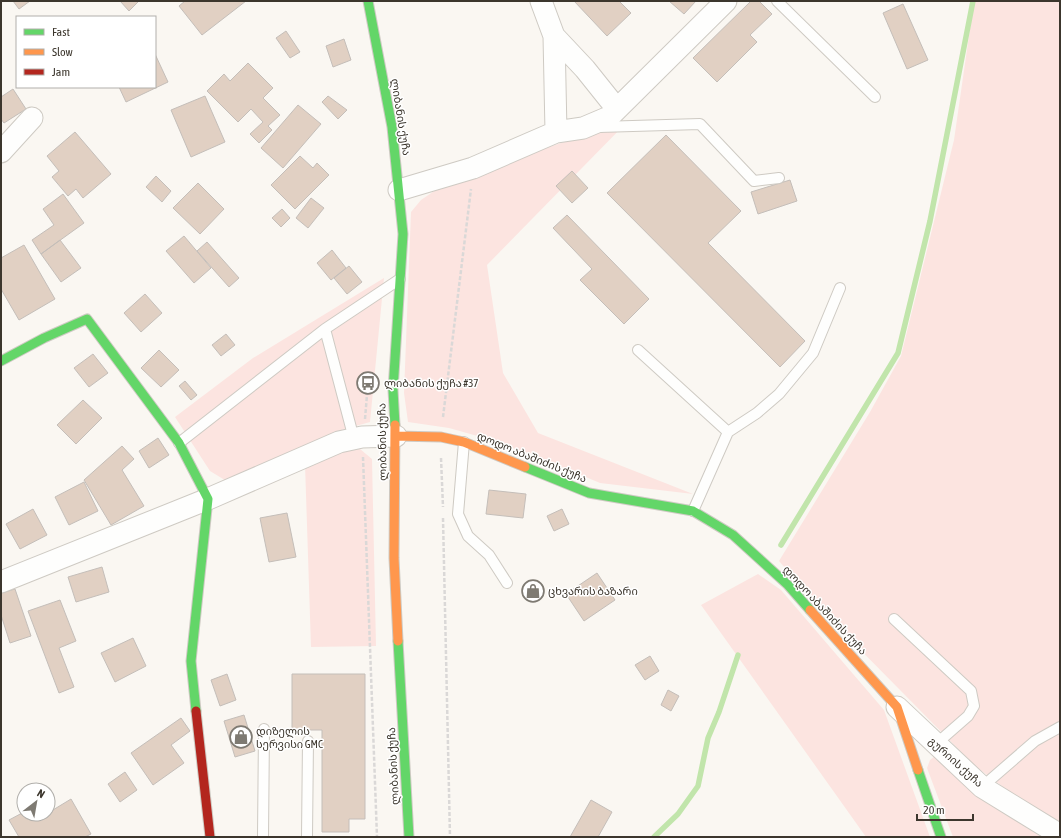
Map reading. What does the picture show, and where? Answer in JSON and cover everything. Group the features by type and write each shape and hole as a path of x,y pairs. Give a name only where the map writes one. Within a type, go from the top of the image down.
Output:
{"street":[{"name":"ლიბანის ქუჩა","path":"368,1 392,127 403,234 393,390 396,436 394,558 409,837"},
{"path":"541,1 554,36 556,132"},
{"path":"399,190 473,168 556,132 583,128 609,117 726,1"},
{"path":"554,36 585,69 617,109"},
{"path":"1,152 32,118"},
{"path":"1,361 44,338 87,319 179,443 208,500 191,661 210,837"},
{"path":"1,582 208,500 339,442 359,438 396,436"},
{"name":"დოდო აბაშიძის ქუჩა","path":"396,436 441,437 464,442 589,493 693,511 733,535 788,585 897,707 941,837"},
{"name":"გურიის ქუჩა","path":"897,707 982,787 1060,835"}],"lane":[{"path":"777,1 875,97"},
{"path":"583,128 700,124 754,181 779,178"},
{"path":"179,443 325,329 400,279"},
{"path":"693,511 728,432 757,413 779,394 813,353 840,288"},
{"path":"325,329 359,438"},
{"path":"638,350 728,432"},
{"path":"464,442 458,514 468,536 489,555 507,583"},
{"path":"894,619 971,691 974,706 968,716 936,744"},
{"path":"982,787 1035,741 1060,727"},
{"path":"264,730 264,837"},
{"path":"308,741 308,837"}],"path":[{"path":"368,383 359,438 363,458 377,837"}],"shaded area":[{"path":"974,1 1060,1 1060,823 1022,801 975,766 825,614 779,561 870,412 901,356 954,140"},
{"path":"629,120 487,265 503,373 538,433 693,494 600,483 531,454 481,437 449,428 408,422 404,393 411,212 421,200 449,181"},
{"path":"384,278 370,422 338,431 228,482 210,471 175,417 253,358"},
{"path":"360,449 372,459 376,646 311,647 305,464 346,451"},
{"path":"758,574 781,590 884,710 930,837 866,837 701,605"},
{"path":"935,756 986,801 1041,837 953,837 927,768 930,760"}],"building":[{"path":"13,1 30,1 19,9"},
{"path":"120,1 139,1 129,11"},
{"path":"185,1 246,1 202,35 179,6"},
{"path":"574,1 619,1 631,13 607,36"},
{"path":"669,1 696,1 684,14"},
{"path":"751,1 759,1 772,14 750,35 757,42 717,82 693,58"},
{"path":"903,4 928,60 907,69 883,13"},
{"path":"286,31 300,52 290,58 276,38"},
{"path":"344,39 351,60 333,67 326,46"},
{"path":"156,56 168,82 156,88"},
{"path":"248,63 273,88 263,98 280,115 268,126 272,130 259,143 250,134 263,122 251,109 238,122 207,91 224,74 230,81"},
{"path":"119,88 155,88 126,102"},
{"path":"13,89 26,109 4,123 1,119 1,97"},
{"path":"205,96 225,142 191,157 171,110"},
{"path":"328,96 347,110 338,119 322,102"},
{"path":"298,105 321,124 283,168 261,148"},
{"path":"75,132 111,174 83,198 76,189 68,196 52,177 59,171 47,156"},
{"path":"666,135 741,211 708,243 805,341 780,367 607,193"},
{"path":"300,156 313,168 317,163 329,175 295,209 271,185"},
{"path":"572,171 588,188 572,203 556,186"},
{"path":"156,176 171,191 162,202 146,187"},
{"path":"790,180 797,201 758,214 751,192"},
{"path":"198,183 224,209 200,234 173,208"},
{"path":"63,194 84,223 41,254 32,240 54,225 43,209"},
{"path":"311,198 324,208 308,228 296,218"},
{"path":"282,209 290,218 281,227 272,218"},
{"path":"567,215 649,299 624,324 580,280 592,269 553,228"},
{"path":"184,236 211,268 194,283 166,251"},
{"path":"60,240 81,268 61,282 41,254"},
{"path":"207,242 239,278 229,287 197,251"},
{"path":"24,245 55,299 19,320 1,289 1,258"},
{"path":"332,250 346,268 331,280 317,263"},
{"path":"349,266 362,282 347,294 334,278"},
{"path":"145,294 162,313 141,332 124,313"},
{"path":"226,334 235,345 221,356 212,345"},
{"path":"159,350 179,370 161,387 141,368"},
{"path":"93,354 108,373 89,387 74,368"},
{"path":"185,381 197,395 191,400 179,386"},
{"path":"83,400 102,418 76,444 57,425"},
{"path":"158,438 169,455 149,468 139,451"},
{"path":"122,446 134,459 122,470 144,506 111,525 84,480"},
{"path":"84,482 98,511 69,525 55,497"},
{"path":"489,490 526,494 523,518 486,514"},
{"path":"33,509 47,535 20,549 6,524"},
{"path":"562,509 569,524 554,531 547,516"},
{"path":"287,513 296,557 269,562 260,518"},
{"path":"102,567 109,592 76,602 68,577"},
{"path":"597,573 615,600 584,621 566,594"},
{"path":"15,589 31,636 10,643 1,615 1,593"},
{"path":"60,600 76,641 59,648 74,687 59,693 28,611"},
{"path":"133,638 146,666 115,682 101,653"},
{"path":"650,656 659,671 645,680 635,665"},
{"path":"227,674 236,700 220,706 211,680"},
{"path":"292,674 365,674 365,819 349,819 349,832 322,832 322,730 292,730"},
{"path":"668,690 679,696 671,711 661,705"},
{"path":"244,715 255,751 235,757 224,721"},
{"path":"181,718 190,731 171,745 184,763 153,785 131,753"},
{"path":"125,772 137,790 120,802 108,784"},
{"path":"71,799 91,834 85,837 19,837 9,820 16,816 16,822 56,822 56,808"},
{"path":"591,800 612,812 598,837 570,837"}],"waterway":[{"path":"781,545 898,353 930,221 973,1"},
{"path":"654,837 678,814 698,786 708,738 719,712 738,655"}],"traffic: fast":[{"path":"368,1 392,127 403,234 393,390 395,425"},
{"path":"1,361 44,338 87,319 179,443 208,499 191,661 196,711"},
{"path":"525,467 589,493 693,511 733,535 788,585 810,610"},
{"path":"398,641 409,837"},
{"path":"918,770 941,837"}],"traffic: slow":[{"path":"395,425 394,558 398,641"},
{"path":"396,436 441,437 464,442 525,467"},
{"path":"810,610 897,707 918,770"}],"traffic: jam":[{"path":"196,711 210,837"}],"place":[{"name":"ლიბანის ქუჩა #37","path":"368,383"},
{"name":"ცხვარის ბაზარი","path":"533,591"},
{"name":"დიზელის სერვისი GMC","path":"241,737"}]}
